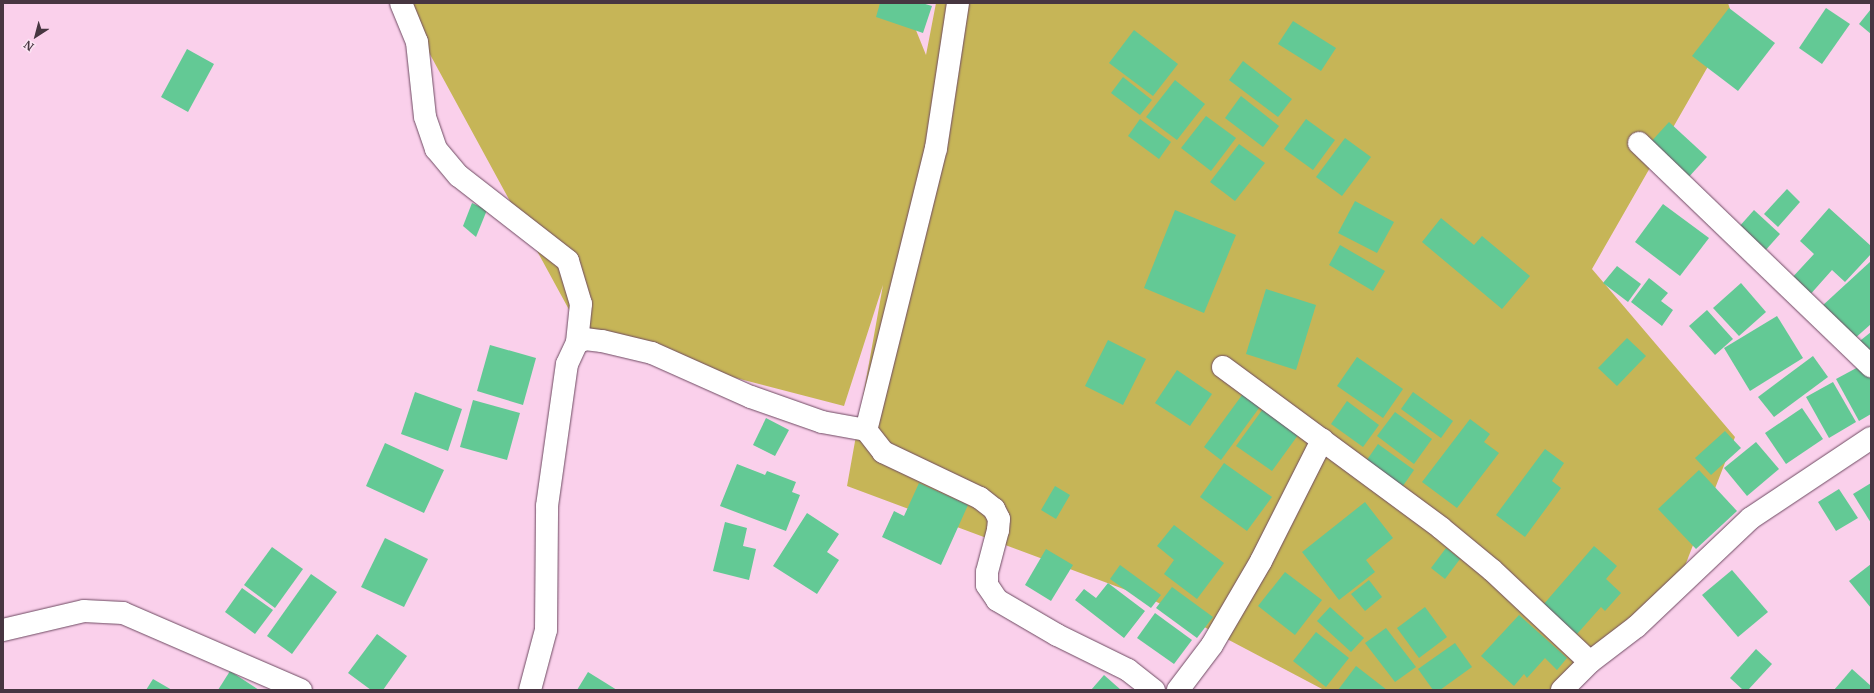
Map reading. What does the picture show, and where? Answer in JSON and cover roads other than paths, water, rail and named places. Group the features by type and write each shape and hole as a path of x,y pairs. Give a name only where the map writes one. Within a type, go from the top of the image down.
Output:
{"street":[{"path":"402,3 417,42 425,117 436,149 459,176 568,261 581,304 577,343 567,364 547,506 546,630 530,690"},
{"path":"866,430 936,148 958,3"},
{"path":"1639,143 1871,366"},
{"path":"577,343 585,339 602,341 652,353 751,397 822,422 866,430 883,452 980,498 994,509 998,519 998,530 987,572 987,585 997,600 1056,635 1128,670 1154,690"},
{"path":"1223,367 1441,528 1590,662"},
{"path":"1562,690 1590,662 1636,627 1751,518 1871,438"},
{"path":"1178,690 1212,645 1261,561 1322,440"},
{"path":"3,630 84,611 123,613 301,690"}]}
